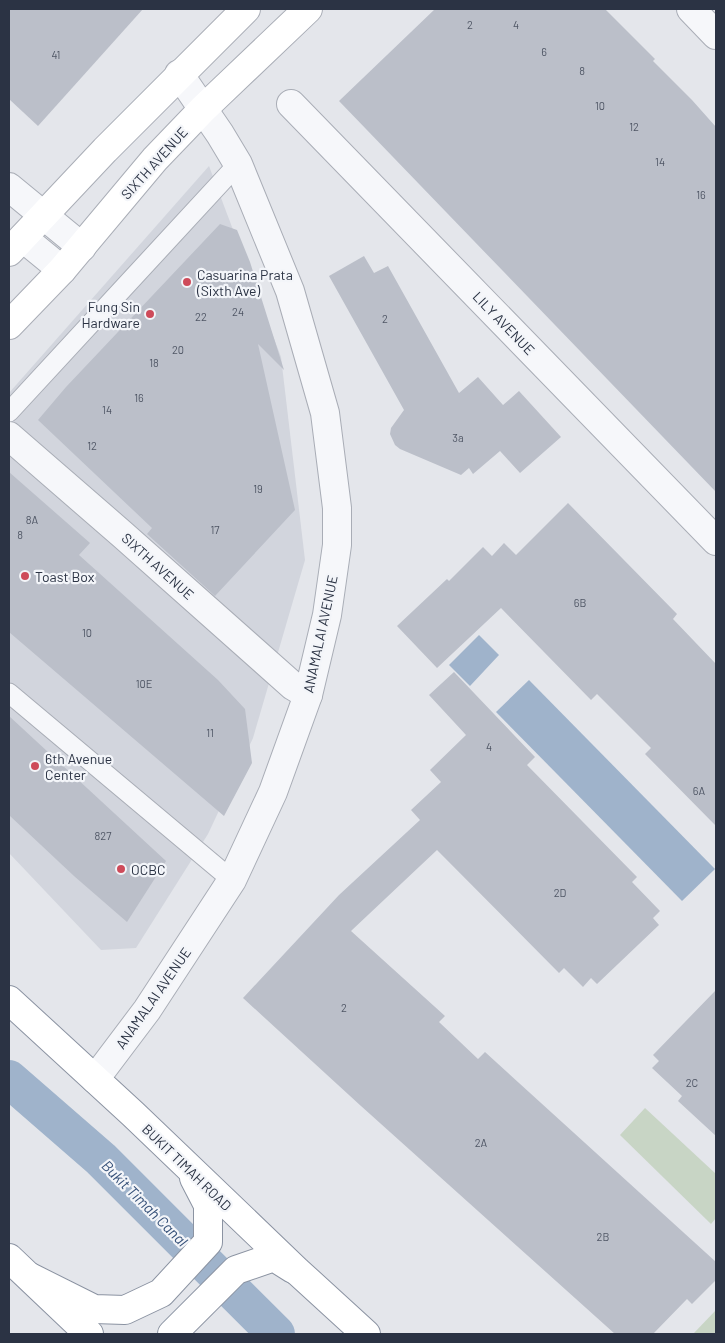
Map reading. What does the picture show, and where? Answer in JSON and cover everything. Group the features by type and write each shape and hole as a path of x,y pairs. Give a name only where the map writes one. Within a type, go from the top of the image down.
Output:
{"main road":[{"path":"16,245 179,74 246,9"},
{"name":"SIXTH AVENUE","path":"9,326 62,270 156,159 203,110 308,9"},
{"name":"BUKIT TIMAH ROAD","path":"9,1000 366,1334"},
{"path":"30,1277 94,1310 125,1310 162,1293 208,1242 208,1205 188,1168"},
{"path":"180,1325 236,1270 274,1257 297,1271"},
{"path":"9,1258 89,1334"}],"street":[{"path":"690,9 716,35"},
{"name":"ANAMALAI AVENUE","path":"95,1079 147,1010 232,880 273,792 308,695 327,615 337,545 337,508 325,414 290,292 238,164 179,74"},
{"name":"LILY AVENUE","path":"292,104 716,541"},
{"path":"9,186 82,247"},
{"path":"16,245 62,270"},
{"name":"SIXTH AVENUE","path":"9,436 293,686 308,695"}],"lane":[{"path":"9,412 238,164"},
{"path":"9,694 232,880"}],"shaded area":[{"path":"209,166 281,357 305,560 253,738 208,834 136,948 101,950 9,853 9,393"}],"green space":[{"path":"645,1108 716,1174 716,1218 711,1224 620,1135"},
{"path":"716,1310 716,1334 693,1334"}],"water":[{"path":"479,635 499,655 470,686 449,665"},
{"path":"529,680 715,869 682,901 496,712"}],"building":[{"path":"9,9 143,9 38,126 9,99"},
{"path":"435,9 605,9 655,59 653,61 716,127 716,492 339,101"},
{"path":"220,224 237,230 250,262 284,370 258,344 295,510 215,596 147,534 152,528 38,420 66,387"},
{"path":"364,256 374,273 388,266 459,393 478,377 503,405 519,391 561,437 520,473 500,451 473,474 469,468 461,475 400,449 395,445 390,434 391,428 404,410 329,276"},
{"path":"9,472 90,543 79,555 218,680 245,709 252,763 224,816 9,632"},
{"path":"568,503 677,614 673,619 716,664 716,826 645,754 651,748 597,694 591,700 501,608 437,668 397,626 447,579 449,581 483,547 492,556 504,543 516,555"},
{"path":"454,672 535,757 527,765 637,877 632,882 660,911 653,918 659,925 597,984 591,978 583,987 564,968 559,973 437,850 351,931 445,1016 439,1022 478,1059 485,1052 716,1262 716,1280 692,1304 687,1299 653,1334 615,1334 243,998 339,895 420,820 411,810 441,782 430,770 466,735 429,695"},
{"name":"6th Avenue Center","path":"9,716 166,861 127,922 74,876 9,815"},
{"path":"716,990 716,1136 678,1101 682,1096 652,1068 659,1061 653,1055"}],"waterway":[{"name":"Bukit Timah Canal","path":"9,1079 101,1159 276,1334"}],"place":[{"name":"Casuarina Prata (Sixth Ave)","path":"187,282"},
{"name":"Fung Sin Hardware","path":"150,314"},
{"name":"Toast Box","path":"25,576"},
{"name":"6th Avenue Center","path":"35,766"},
{"name":"OCBC","path":"121,869"}]}
